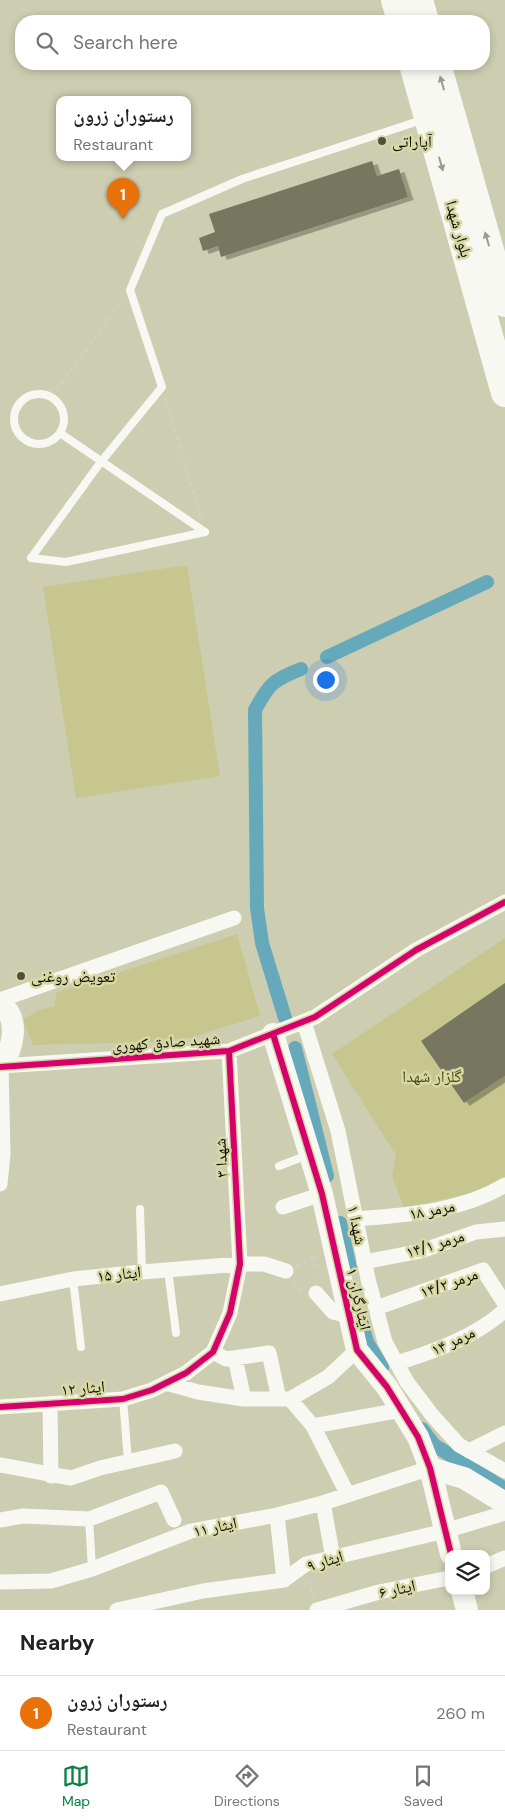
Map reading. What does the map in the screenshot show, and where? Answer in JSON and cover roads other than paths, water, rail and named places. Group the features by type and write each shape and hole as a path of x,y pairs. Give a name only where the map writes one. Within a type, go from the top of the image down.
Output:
{"highway":[{"path":"395,0 399,15"},
{"path":"419,0 423,15"},
{"name":"بلوار شهدا","path":"414,70 428,118 483,269 505,303"},
{"name":"بلوار شهدا","path":"438,70 496,324 505,394"}],"street":[{"name":"شهید صادق کهوری","path":"1,1067 229,1051 315,1017 416,950 505,902"},
{"path":"0,1000 234,918"},
{"path":"0,1004 11,1015 14,1028 9,1048 1,1067 3,1163 0,1184"},
{"name":"شهدا ۱","path":"304,1022 338,1131 364,1262 385,1342 432,1415 459,1445 505,1471"},
{"name":"ایثارگران ۱","path":"273,1034 322,1194 357,1350 387,1387 418,1437 430,1468 450,1550"},
{"name":"شهدا ۳","path":"213,1352 230,1313 240,1264 229,1051"},
{"name":"مرمر ۱۸","path":"355,1219 403,1216 461,1204 492,1193 505,1185"},
{"path":"283,1207 322,1194"},
{"name":"مرمر ۱۴/۱","path":"364,1262 421,1251 476,1232 505,1229"},
{"name":"ایثار ۱۵","path":"0,1294 73,1279 240,1264 264,1264 286,1271"},
{"name":"مرمر ۱۴/۲","path":"376,1308 483,1270 505,1304"},
{"path":"316,1293 333,1312 349,1316"},
{"name":"مرمر ۱۴","path":"397,1363 444,1348 494,1320 505,1310"},
{"path":"166,1383 198,1392 244,1400 285,1399 328,1377 357,1350"},
{"path":"213,1352 226,1359 269,1353 285,1399 313,1426 348,1495"},
{"name":"ایثار ۱۲","path":"0,1407 124,1399 152,1390 186,1373 213,1352"},
{"path":"235,1358 244,1400"},
{"path":"50,1405 51,1476"},
{"path":"313,1426 401,1410"},
{"path":"469,1451 505,1433"},
{"path":"0,1465 51,1476 71,1478 128,1461 175,1451"},
{"path":"430,1468 464,1478 505,1503"},
{"name":"ایثار ۱۱","path":"0,1582 51,1581 92,1570 191,1531 277,1515 323,1503 430,1468"},
{"path":"0,1520 23,1516 89,1519 161,1492 174,1520"},
{"path":"323,1503 333,1558"},
{"name":"ایثار ۹","path":"117,1610 203,1591 284,1580 306,1564 445,1531 505,1513"},
{"path":"277,1515 284,1580"},
{"path":"490,1564 505,1558"},
{"name":"ایثار ۶","path":"315,1605 445,1579"},
{"path":"463,1595 467,1610"}],"lane":[{"path":"60,433 100,462 205,532 66,562 31,558 100,462 162,387 130,290 162,214 242,179 428,118"},
{"path":"44,394 52,397 58,402 65,417 60,433 47,443 30,442 18,432 14,424 16,408 28,396 44,394"},
{"path":"279,1166 310,1155"},
{"path":"140,1209 142,1272"},
{"path":"168,1270 176,1333"},
{"path":"73,1279 81,1346"},
{"path":"124,1399 128,1461"},
{"path":"89,1519 92,1570"}],"waterway":[{"path":"327,657 487,582"},
{"path":"285,1018 262,943 257,908 255,710 264,694 273,684 284,676 301,669"},
{"path":"295,1048 327,1176"},
{"path":"340,1223 350,1268"},
{"path":"361,1321 367,1342 382,1367"},
{"path":"422,1429 434,1445 505,1489"}],"place":[{"name":"آپاراتی","path":"382,141"},
{"name":"رستوران زرون","path":"123,219"},
{"name":"تعویض روغنی","path":"21,976"}],"park label":[{"name":"گلزار شهدا","path":"432,1076"}]}
